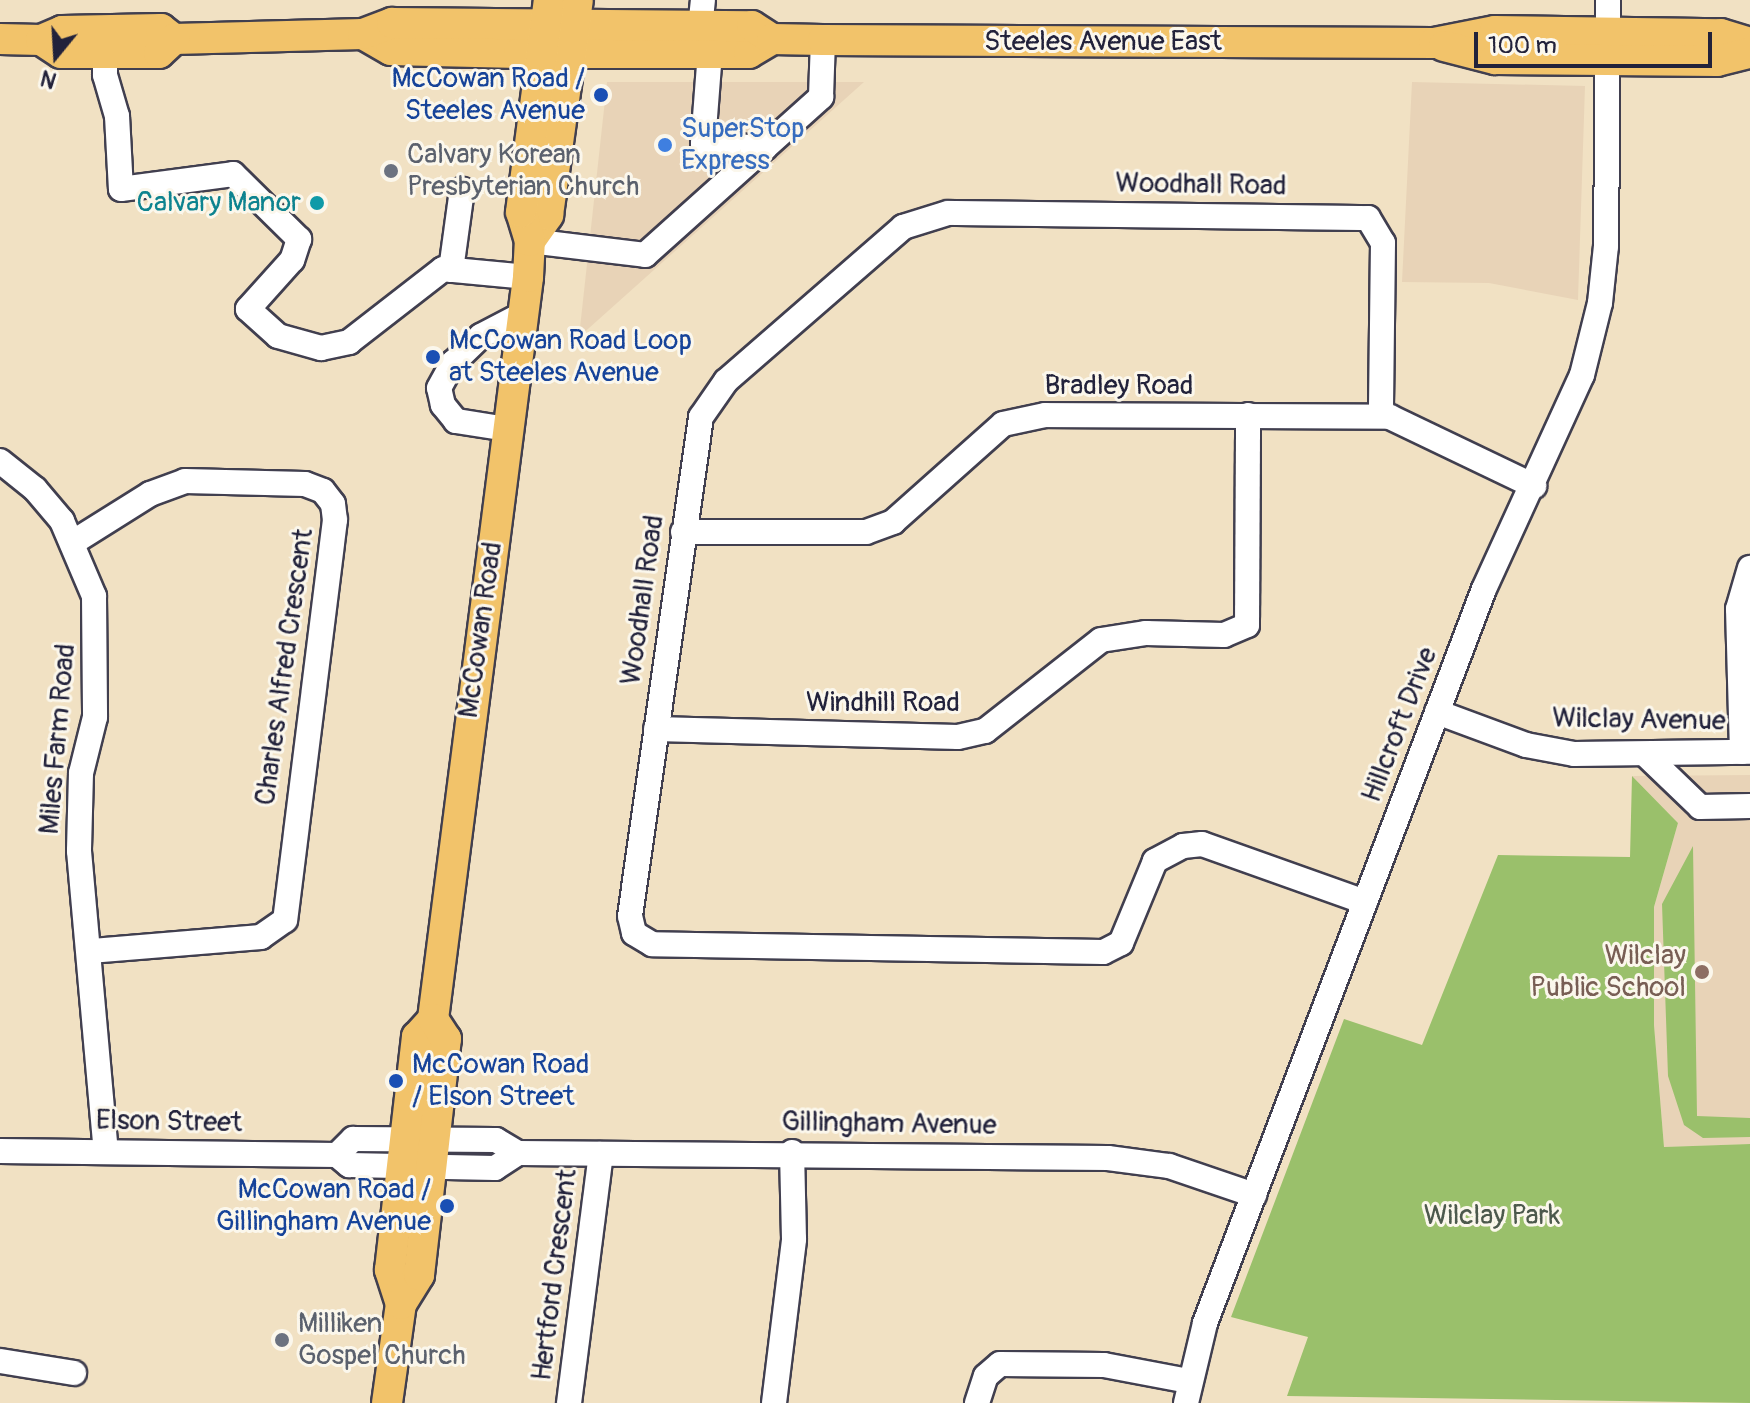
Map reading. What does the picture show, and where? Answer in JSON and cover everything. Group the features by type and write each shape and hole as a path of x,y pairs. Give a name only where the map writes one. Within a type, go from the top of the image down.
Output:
{"main road":[{"name":"Steeles Avenue East","path":"0,39 41,40 62,31 161,29 174,39 363,34 391,50 560,26 752,26 772,39 823,40 1434,43 1495,31 1717,61 1750,53"},
{"name":"McCowan Road","path":"387,1403 401,1304 390,1270 418,1153 417,1037 433,1019 528,277 530,241 548,215 560,26"},
{"name":"Steeles Avenue East","path":"1608,46 1721,34 1750,43"},
{"name":"Steeles Avenue East","path":"41,40 61,53 159,53 174,39"}],"street":[{"name":"Hillcroft Drive","path":"1187,1392 1205,1323 1484,589 1579,385 1600,303 1608,0"},
{"path":"704,27 703,144 765,148"},
{"path":"530,241 645,255 821,97 823,40"},
{"path":"105,52 105,75 117,116 121,189 233,174 299,239 292,260 248,309 278,336 321,348 349,342 443,269 528,277"},
{"path":"451,270 462,190"},
{"name":"Woodhall Road","path":"1365,902 1202,844 1183,846 1155,861 1121,943 1103,952 652,944 634,933 630,916 697,428 719,388 893,234 936,214 1368,218 1383,243 1381,416"},
{"path":"507,429 456,421 443,405 439,388 453,363 481,336 523,314"},
{"name":"Windhill Road","path":"656,729 958,737 985,731 1101,640 1146,633 1224,635 1247,625 1248,415"},
{"name":"Bradley Road","path":"683,532 866,532 893,522 986,437 1021,418 1381,416 1534,486"},
{"name":"Miles Farm Road","path":"0,461 35,489 72,543 94,596 98,642 95,717 81,773 79,828 106,1151"},
{"name":"Charles Alfred Crescent","path":"72,543 150,494 185,481 305,484 323,491 333,504 335,520 285,920 261,937 90,951"},
{"path":"1746,752 1738,609 1750,568"},
{"name":"Wilclay Avenue","path":"1437,712 1547,750 1645,754 1746,752"},
{"path":"1645,754 1700,807 1750,806"},
{"name":"Elson Street","path":"0,1151 337,1155 353,1139 418,1153"},
{"path":"774,1403 794,1239 792,1152"},
{"name":"Gillingham Avenue","path":"418,1153 495,1168 518,1153 792,1152 1127,1159 1169,1166 1254,1195"},
{"name":"Hertford Crescent","path":"569,1403 601,1154"},
{"path":"0,1361 74,1373"},
{"path":"977,1403 986,1376 1000,1364 1104,1365 1187,1392"}],"shaded area":[{"path":"607,82 864,82 579,337"},
{"path":"1412,82 1585,86 1578,300 1489,283 1402,282"},
{"name":"Wilclay Public School","path":"1750,775 1750,1144 1664,1147 1654,1025 1654,907 1678,823 1632,776"}],"green space":[{"name":"Wilclay Park","path":"1632,776 1678,823 1654,907 1654,1025 1664,1147 1750,1144 1750,1403 1287,1396 1308,1337 1231,1317 1344,1019 1422,1045 1498,855 1630,857"},
{"path":"1693,846 1697,1116 1750,1118 1750,1137 1703,1138 1684,1125 1668,1076 1662,904"}],"place":[{"name":"McCowan Road / Steeles Avenue","path":"601,95"},
{"name":"SuperStop Express","path":"665,145"},
{"name":"Calvary Korean Presbyterian Church","path":"391,171"},
{"name":"Calvary Manor","path":"317,203"},
{"name":"McCowan Road Loop at Steeles Avenue","path":"433,357"},
{"name":"Wilclay Public School","path":"1702,972"},
{"name":"McCowan Road / Elson Street","path":"396,1081"},
{"name":"McCowan Road / Gillingham Avenue","path":"447,1206"},
{"name":"Milliken Gospel Church","path":"282,1340"}]}
